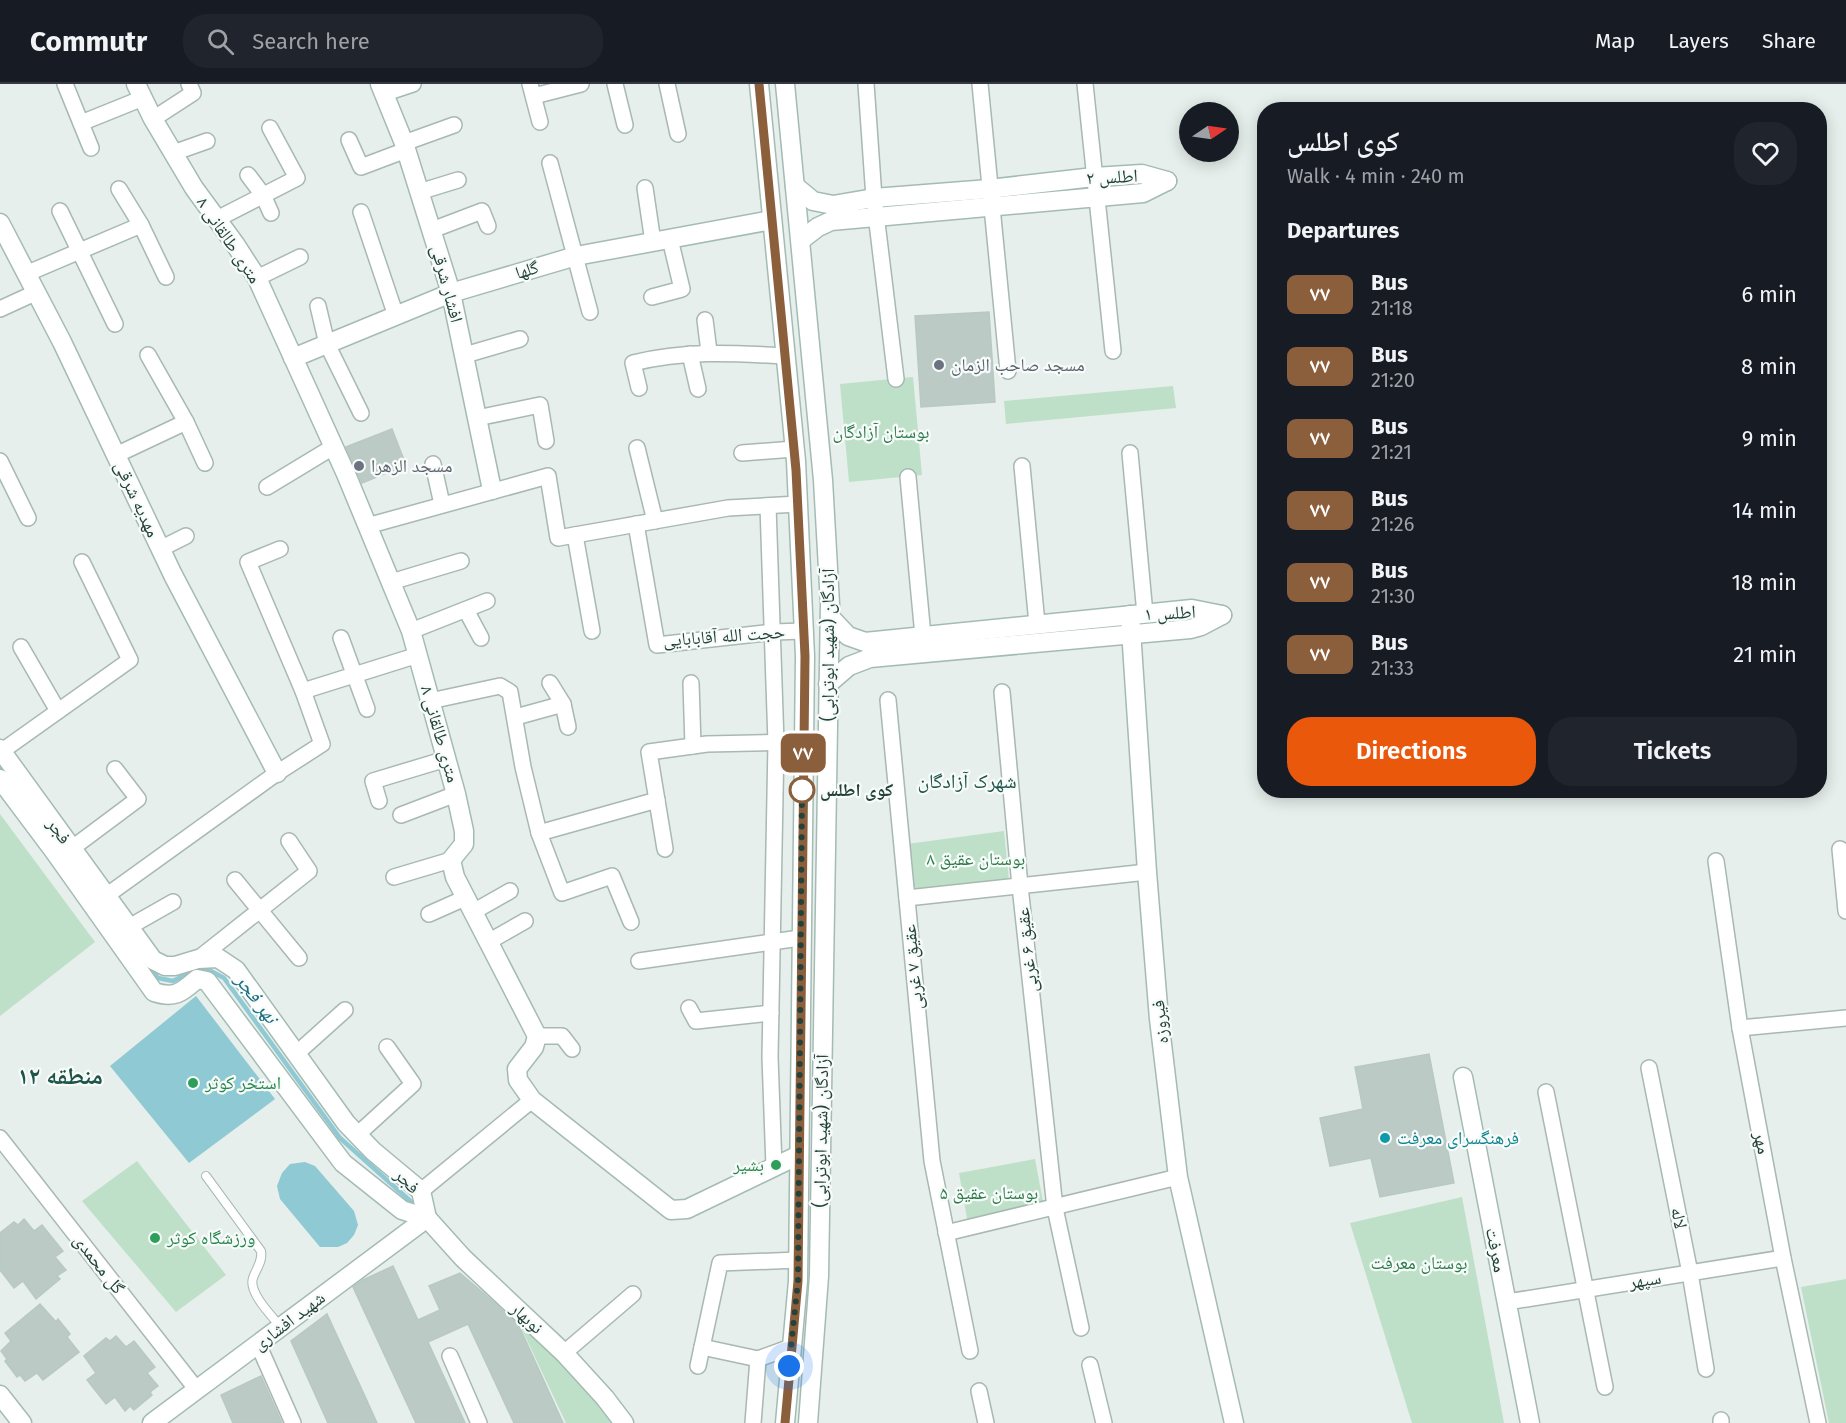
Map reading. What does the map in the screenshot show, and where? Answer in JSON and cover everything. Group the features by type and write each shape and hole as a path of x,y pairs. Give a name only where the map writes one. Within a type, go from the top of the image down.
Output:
{"street":[{"path":"65,84 91,148"},
{"path":"153,119 193,93 189,84"},
{"path":"381,89 413,84"},
{"path":"540,122 532,90 581,84"},
{"path":"615,84 625,125"},
{"path":"667,84 678,134"},
{"name":"آزادگان (شهید ابوترابی)","path":"759,84 795,455 804,631 798,1260 785,1423"},
{"name":"آزادگان (شهید ابوترابی)","path":"785,84 821,458 830,617 819,1276 808,1423"},
{"path":"867,84 874,198 896,379"},
{"path":"980,84 990,207 1008,371"},
{"path":"1085,84 1113,351"},
{"name":"افشار شرقی","path":"381,89 405,147 451,293 492,490"},
{"path":"81,123 139,91"},
{"name":"۸ متری طالقانی","path":"139,91 194,188 257,278 333,447 411,631 464,831 464,844 451,860"},
{"path":"349,140 361,167 454,125"},
{"path":"217,219 297,177 270,128"},
{"path":"173,153 207,141"},
{"path":"550,163 590,312"},
{"name":"اطلس ۲","path":"795,186 813,201 833,205 874,198 989,189 1094,177 1142,174 1167,181 1143,193 831,221 818,227 801,240"},
{"path":"248,176 263,195 271,213"},
{"path":"419,192 458,180"},
{"path":"645,188 661,240 682,289 652,297"},
{"path":"119,189 141,225 166,277"},
{"path":"60,211 115,324"},
{"path":"432,230 482,211 488,226"},
{"path":"361,212 396,316"},
{"name":"گلها","path":"293,358 451,293 576,256 772,220"},
{"name":"مهدیه شرقی","path":"0,223 28,273 160,549 277,773"},
{"path":"28,273 141,225"},
{"path":"257,278 300,257"},
{"path":"0,309 37,292"},
{"path":"318,306 327,344 361,413"},
{"path":"705,320 709,352"},
{"path":"465,355 520,339"},
{"path":"639,388 633,363 657,357 709,352 785,356"},
{"path":"690,354 698,389"},
{"path":"148,355 186,422 205,463"},
{"path":"477,418 540,405 546,441"},
{"path":"116,455 186,422"},
{"path":"267,487 333,447"},
{"path":"637,448 654,521"},
{"path":"742,453 821,458"},
{"path":"1130,453 1138,615"},
{"path":"0,461 28,518"},
{"path":"433,464 442,504"},
{"path":"1022,466 1037,624"},
{"path":"367,526 548,476 558,538 728,508 798,504"},
{"path":"908,477 923,636"},
{"path":"768,506 776,743 774,942 770,1057 774,1167"},
{"name":"حجت الله آقابابایی","path":"636,524 657,645 774,632 804,631"},
{"path":"574,535 592,631"},
{"path":"160,549 186,536"},
{"path":"106,896 277,773 322,744 303,691 248,562 280,549"},
{"path":"391,582 460,561"},
{"path":"1,750 130,660 82,562"},
{"path":"411,631 487,601"},
{"name":"اطلس ۱","path":"828,684 849,666 870,658 1190,629 1222,615 1192,609 866,642 848,636 830,617"},
{"path":"466,610 481,638"},
{"name":"فیروزه","path":"1138,615 1131,634 1159,1019 1178,1177 1234,1423"},
{"path":"341,638 367,709"},
{"path":"21,647 57,711"},
{"path":"303,691 418,655"},
{"path":"550,683 563,704 568,727"},
{"path":"691,683 693,746"},
{"path":"430,701 500,686 510,692 523,767 539,833 562,893 612,876 631,922"},
{"name":"عقیق ۶ غربی","path":"1002,692 1020,886 1055,1208 1082,1328"},
{"name":"عقیق ۷ غربی","path":"888,700 932,1161 970,1352"},
{"path":"516,717 563,704"},
{"path":"665,849 649,752 693,746 803,742"},
{"name":"فجر","path":"0,779 154,992 166,996 181,993 198,979 207,981 343,1163 402,1210 426,1218 421,1191 373,1151 345,1123 236,970 218,958 198,959 175,966 165,966 153,960 1,750"},
{"path":"379,801 373,781 446,759"},
{"path":"71,849 138,799 115,769"},
{"path":"401,815 456,794"},
{"path":"539,833 657,800"},
{"path":"198,959 309,871 289,841"},
{"path":"1840,849 1846,911"},
{"path":"394,877 451,860 455,877 537,1036 534,1047 517,1069 518,1080 532,1100 671,1210 687,1209 799,1155"},
{"name":"مهر","path":"1716,861 1740,1028 1783,1258 1818,1423"},
{"path":"907,898 1147,872"},
{"path":"235,880 299,958"},
{"path":"429,914 469,905 510,891"},
{"path":"129,927 173,902"},
{"path":"488,942 525,921"},
{"path":"639,961 800,938"},
{"path":"689,1008 696,1021 771,1013"},
{"path":"296,1054 345,1010"},
{"path":"1740,1028 1846,1018"},
{"path":"537,1036 562,1036 572,1049"},
{"path":"357,1135 413,1084 387,1047"},
{"name":"لاله","path":"1649,1068 1690,1273 1706,1369"},
{"name":"معرفت","path":"1462,1077 1530,1423"},
{"path":"1546,1092 1605,1387"},
{"path":"421,1191 532,1100"},
{"name":"گل محمدی","path":"0,1138 197,1390"},
{"path":"946,1233 1178,1177"},
{"name":"شهید افشاری","path":"152,1423 426,1218"},
{"name":"نوبهار","path":"426,1218 463,1258 564,1353 605,1398 624,1423"},
{"name":"سپهر","path":"1507,1302 1783,1258"},
{"path":"698,1366 720,1263 798,1260"},
{"path":"564,1353 633,1294"},
{"path":"258,1344 293,1423"},
{"path":"702,1347 758,1359 791,1347"},
{"path":"450,1356 479,1423"},
{"path":"753,1423 758,1359"},
{"path":"1090,1365 1104,1423"},
{"path":"979,1391 986,1423"},
{"path":"0,1395 22,1423"}],"lane":[{"path":"206,1176 261,1251 261,1259 252,1286 255,1294 280,1328"}],"green space":[{"name":"بوستان آزادگان","path":"913,377 922,475 849,482 840,384"},
{"path":"1173,386 1176,408 1006,424 1004,401"},
{"path":"0,814 95,942 0,1016"},
{"name":"بوستان عقیق ۸","path":"1004,831 1009,881 914,891 907,844"},
{"name":"بوستان عقیق ۵","path":"1035,1159 1044,1207 968,1224 959,1173"},
{"name":"ورزشگاه کوثر","path":"137,1161 226,1275 176,1312 82,1201"},
{"name":"بوستان معرفت","path":"1462,1197 1504,1423 1412,1423 1350,1223"},
{"path":"1846,1279 1846,1423 1829,1423 1801,1287"},
{"path":"518,1321 576,1376 611,1423 566,1423"}],"water":[{"name":"استخر کوثر","path":"196,996 275,1099 189,1163 110,1066"},
{"path":"305,1162 315,1166 354,1211 358,1225 354,1235 347,1243 338,1247 320,1247 280,1199 277,1186 282,1173 290,1164"}],"building":[{"name":"مسجد صاحب الزمان","path":"989,312 995,402 921,407 915,316"},
{"name":"مسجد الزهرا","path":"392,429 406,465 362,483 346,447"},
{"name":"فرهنگسرای معرفت","path":"1429,1054 1454,1183 1380,1197 1371,1158 1330,1166 1320,1118 1363,1109 1355,1067"},
{"path":"24,1219 34,1231 42,1225 63,1251 55,1257 66,1270 57,1276 60,1279 36,1299 23,1281 14,1288 0,1270 0,1233 14,1222 18,1225"},
{"path":"393,1266 418,1320 440,1310 429,1286 460,1273 488,1297 519,1326 563,1423 514,1423 468,1324 428,1342 465,1423 416,1423 353,1287"},
{"path":"40,1304 56,1322 58,1319 70,1334 67,1337 79,1352 43,1380 37,1373 25,1381 20,1375 17,1377 5,1361 7,1359 1,1351 11,1341 5,1333"},
{"path":"327,1314 377,1423 328,1423 291,1341"},
{"path":"116,1336 126,1347 134,1341 155,1367 147,1373 158,1386 150,1392 152,1395 134,1410 130,1406 125,1411 115,1397 106,1404 87,1380 96,1373 84,1356 106,1338 110,1341"},
{"path":"261,1376 282,1423 233,1423 221,1395"}],"waterway":[{"name":"نهر فجر","path":"0,765 9,777"},
{"name":"نهر فجر","path":"148,965 158,978 173,981 191,972 209,970 224,978 340,1138 417,1207"}],"bus line":[{"name":"۷۷","path":"759,84 796,470 805,656 798,1281 785,1423"}],"place":[{"name":"مسجد صاحب الزمان","path":"939,365"},
{"name":"مسجد الزهرا","path":"359,466"},
{"name":"کوی اطلس","path":"802,790"},
{"name":"استخر کوثر","path":"193,1083"},
{"name":"فرهنگسرای معرفت","path":"1385,1138"},
{"name":"بشیر","path":"776,1165"},
{"name":"ورزشگاه کوثر","path":"155,1238"}],"district":[{"name":"شهرک آزادگان","path":"967,781"},
{"name":"منطقه ۱۲","path":"60,1076"}],"route":[{"path":"789,1366 798,1281 802,786 802,790"}]}
